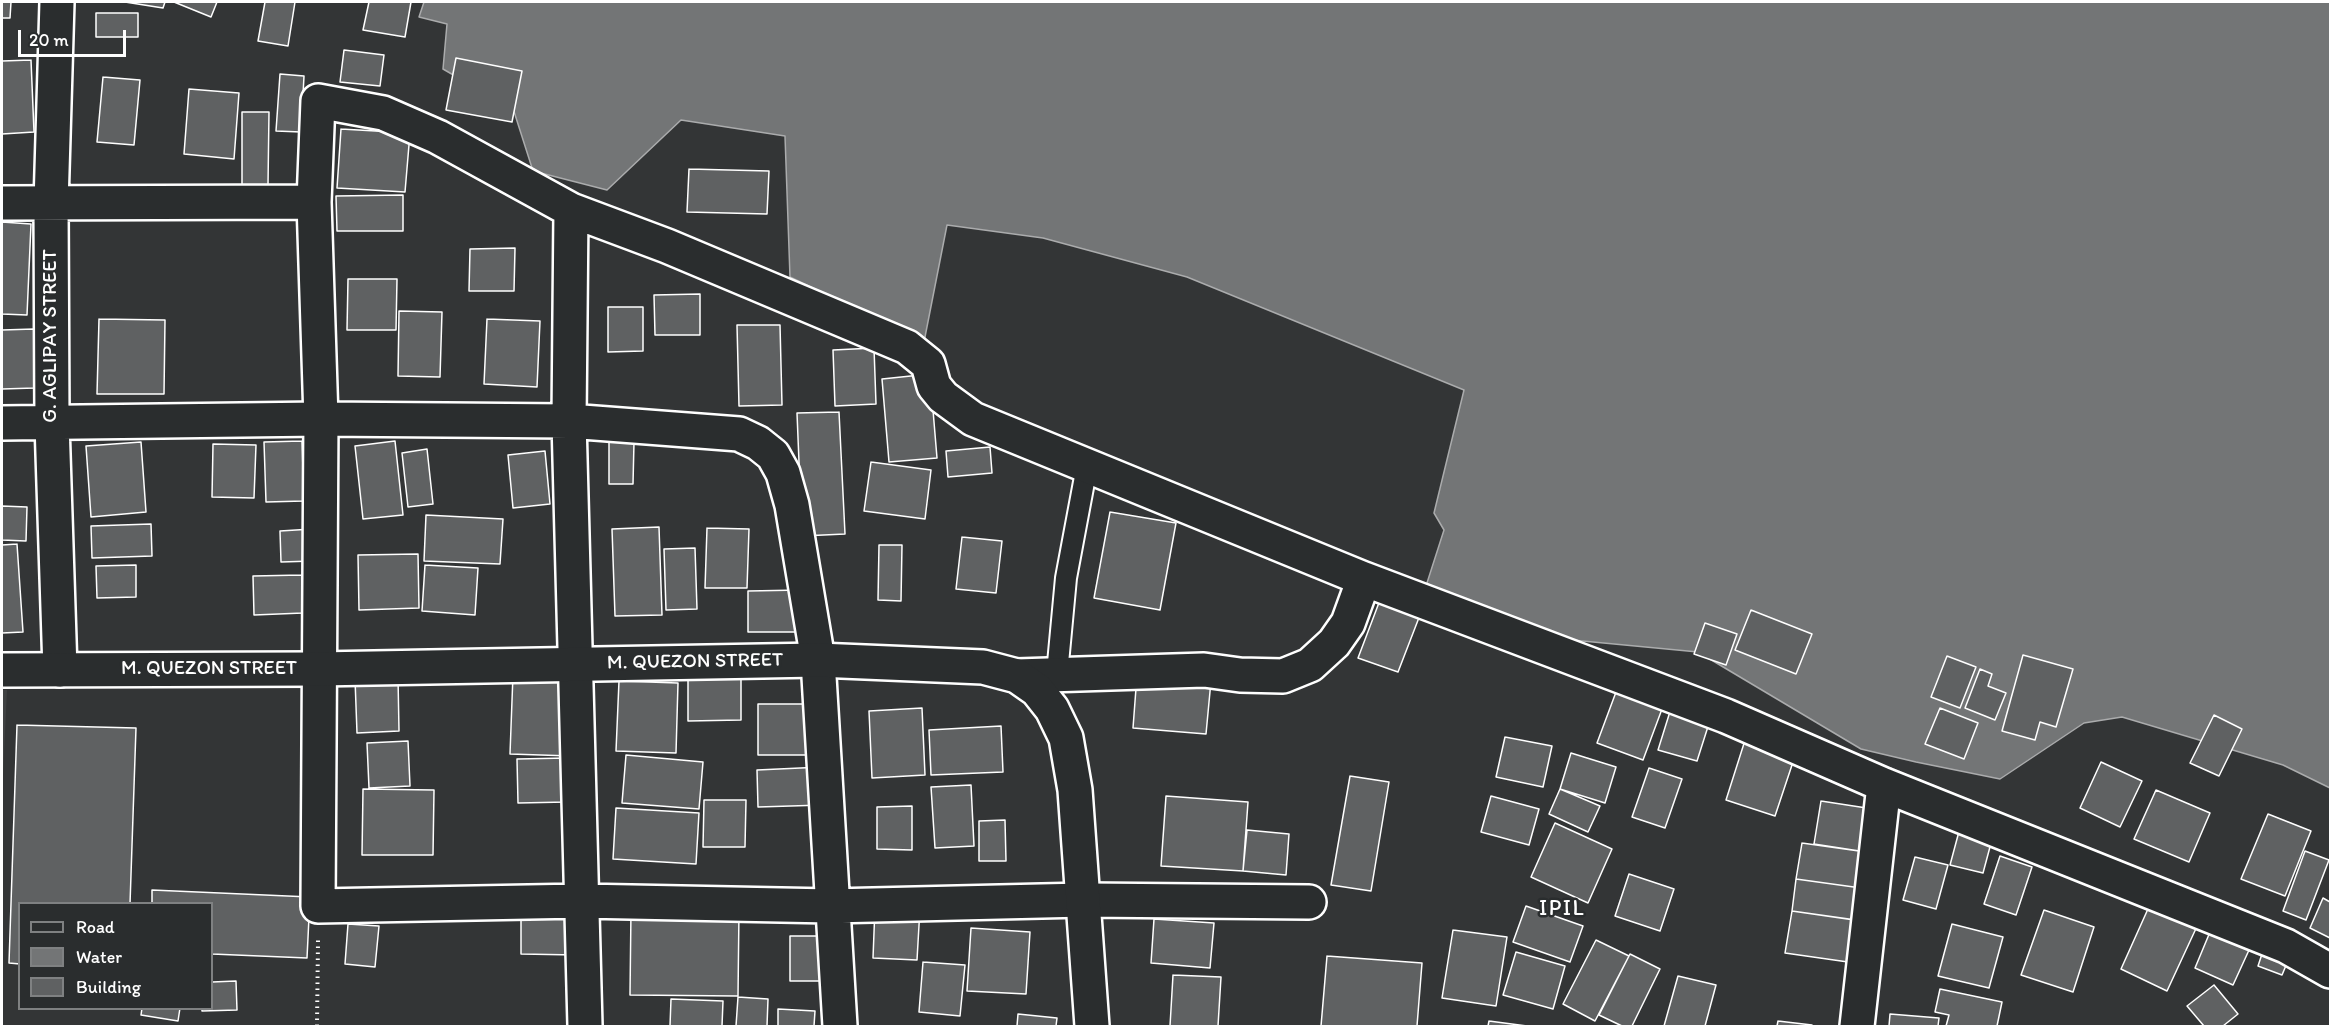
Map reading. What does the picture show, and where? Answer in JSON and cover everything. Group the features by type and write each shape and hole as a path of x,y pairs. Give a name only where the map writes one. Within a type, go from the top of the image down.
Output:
{"street":[{"name":"G. AGLIPAY STREET","path":"57,2 51,204 52,423 60,670"},
{"path":"1309,902 1084,900 831,906 581,902 318,906 321,419 314,202 318,101 383,113 438,137 572,210 667,246 907,347 928,363 934,386 956,409 973,419 1364,579 1726,716 1884,785 2286,946 2331,971"},
{"path":"2,203 314,202"},
{"path":"572,210 569,421 585,1026"},
{"path":"2,423 321,419 569,421 739,434 758,443 773,455 783,473 792,505 818,660 840,1026"},
{"path":"1017,676 1204,670 1240,675 1283,676 1299,672 1323,654 1348,623 1364,579"},
{"name":"M. QUEZON STREET","path":"2,670 318,669 818,660 983,667 1017,676 1037,690 1052,709 1066,738 1075,790 1092,1026"},
{"path":"1857,1026 1884,785"}],"lane":[{"path":"1058,674 1066,578 1088,466"}],"path":[{"path":"316,1026 318,906"}],"shaded area":[{"path":"2,690 7,690 2,797"}],"water":[{"path":"424,2 2330,2 2330,788 2283,765 2122,717 2084,723 2000,779 1916,762 1861,749 1698,652 1572,640 1426,586 1444,530 1434,513 1464,390 1187,277 1043,238 947,225 924,342 790,277 785,136 681,120 607,190 533,171 510,99 462,80 443,69 447,24 419,17"}],"building":[{"path":"2,2 11,2 10,18 2,18"},
{"path":"125,2 165,2 163,8"},
{"path":"174,2 217,2 211,17"},
{"path":"265,2 295,2 288,46 258,41"},
{"path":"369,2 411,2 405,37 363,30"},
{"path":"96,13 138,13 138,37 96,37"},
{"path":"344,50 384,55 380,86 340,82"},
{"path":"456,58 522,71 512,122 446,110"},
{"path":"31,60 34,132 2,134 2,61"},
{"path":"280,74 304,76 301,132 276,131"},
{"path":"103,77 140,80 134,145 97,142"},
{"path":"189,89 239,93 234,159 184,154"},
{"path":"242,112 269,112 268,185 242,185"},
{"path":"341,129 410,133 405,192 337,188"},
{"path":"689,169 769,171 767,214 687,212"},
{"path":"403,195 403,231 337,231 336,196"},
{"path":"2,222 31,224 27,315 2,314"},
{"path":"515,248 514,291 469,291 470,249"},
{"path":"348,279 397,279 396,330 347,330"},
{"path":"700,294 700,335 655,335 654,295"},
{"path":"608,307 643,307 643,351 608,352"},
{"path":"399,311 442,312 440,377 398,376"},
{"path":"99,319 165,320 164,394 97,394"},
{"path":"487,319 540,321 537,387 484,384"},
{"path":"737,325 780,325 782,405 739,406"},
{"path":"34,329 35,388 2,389 2,330"},
{"path":"874,348 876,404 835,406 833,350"},
{"path":"930,374 937,458 889,462 882,379"},
{"path":"839,412 845,534 802,536 797,413"},
{"path":"302,441 304,501 266,502 264,442"},
{"path":"395,441 403,515 363,519 355,446"},
{"path":"141,442 146,512 91,517 86,446"},
{"path":"609,442 634,442 633,484 609,484"},
{"path":"213,444 256,445 254,498 212,497"},
{"path":"990,447 992,473 948,477 946,451"},
{"path":"427,449 433,504 408,507 402,453"},
{"path":"545,451 550,504 513,508 508,455"},
{"path":"871,462 931,470 925,519 864,511"},
{"path":"2,506 27,507 26,541 2,540"},
{"path":"1110,512 1176,523 1160,610 1094,598"},
{"path":"426,515 503,519 500,564 424,561"},
{"path":"151,524 152,556 92,558 91,526"},
{"path":"659,527 662,615 615,616 612,529"},
{"path":"707,528 749,529 747,588 705,588"},
{"path":"312,529 313,561 281,562 280,531"},
{"path":"962,537 1002,541 996,593 956,589"},
{"path":"17,544 23,632 2,633 2,545"},
{"path":"879,545 902,545 901,601 878,600"},
{"path":"695,548 697,609 666,610 664,549"},
{"path":"418,554 419,608 359,610 358,555"},
{"path":"136,565 136,597 97,598 96,566"},
{"path":"425,565 478,568 475,615 422,611"},
{"path":"302,575 303,613 254,615 253,576"},
{"path":"801,590 801,632 748,632 748,591"},
{"path":"1380,600 1420,615 1398,672 1358,658"},
{"path":"1751,610 1812,634 1796,674 1735,650"},
{"path":"1705,623 1737,634 1726,665 1694,654"},
{"path":"2023,655 2073,669 2056,727 2040,722 2035,740 2002,731"},
{"path":"1947,656 1976,667 1960,708 1931,697"},
{"path":"1980,669 1992,674 1988,686 2006,693 1995,720 1965,708"},
{"path":"741,673 741,720 688,721 688,674"},
{"path":"513,674 573,675 571,756 510,754"},
{"path":"1137,675 1211,681 1206,734 1133,728"},
{"path":"398,677 399,731 357,733 355,679"},
{"path":"619,681 678,683 676,753 616,751"},
{"path":"1619,684 1665,701 1643,760 1597,743"},
{"path":"1673,702 1712,714 1697,761 1658,750"},
{"path":"758,704 813,704 814,755 758,755"},
{"path":"922,708 925,775 872,778 869,711"},
{"path":"1940,708 1978,723 1964,759 1925,744"},
{"path":"2214,715 2242,729 2219,776 2190,763"},
{"path":"17,725 136,728 130,902 18,902 18,964 9,963"},
{"path":"1001,726 1003,772 931,775 929,730"},
{"path":"1747,734 1797,750 1775,816 1726,800"},
{"path":"1505,737 1552,746 1543,787 1496,777"},
{"path":"408,741 410,786 369,788 367,743"},
{"path":"1571,753 1616,767 1605,803 1560,789"},
{"path":"626,755 703,762 699,809 622,803"},
{"path":"567,758 567,802 518,803 517,759"},
{"path":"2101,762 2142,781 2120,827 2080,808"},
{"path":"822,767 823,805 758,807 757,770"},
{"path":"1649,768 1682,779 1665,828 1632,817"},
{"path":"1350,776 1389,782 1371,891 1331,885"},
{"path":"971,785 974,846 935,848 931,787"},
{"path":"363,789 434,790 433,855 362,855"},
{"path":"1560,789 1600,806 1588,832 1549,814"},
{"path":"2156,790 2210,813 2189,862 2134,839"},
{"path":"1166,796 1248,802 1243,871 1161,866"},
{"path":"1491,796 1539,809 1529,845 1481,832"},
{"path":"704,800 746,800 745,847 703,847"},
{"path":"1821,801 1873,809 1866,852 1814,844"},
{"path":"912,806 912,850 877,849 877,807"},
{"path":"616,808 699,813 696,864 613,859"},
{"path":"2268,814 2311,831 2285,896 2241,879"},
{"path":"1005,820 1006,861 979,861 979,821"},
{"path":"1555,823 1612,849 1588,903 1531,877"},
{"path":"1961,824 1994,832 1983,873 1950,865"},
{"path":"1247,830 1289,834 1286,875 1243,871"},
{"path":"1802,843 1866,852 1861,888 1796,879"},
{"path":"2305,851 2329,860 2306,920 2283,911"},
{"path":"2000,856 2032,867 2016,915 1984,904"},
{"path":"1915,857 1948,865 1936,909 1903,900"},
{"path":"1629,874 1674,889 1660,931 1615,916"},
{"path":"1796,879 1861,888 1856,920 1792,911"},
{"path":"152,890 310,897 307,958 213,954 213,902 152,902"},
{"path":"2323,898 2330,902 2330,938 2310,928"},
{"path":"2152,900 2199,922 2167,991 2121,969"},
{"path":"1526,906 1583,926 1570,962 1513,942"},
{"path":"875,907 920,908 917,960 873,958"},
{"path":"631,910 739,911 738,996 630,995"},
{"path":"2044,910 2094,927 2073,992 2021,975"},
{"path":"1792,911 1861,921 1855,963 1785,953"},
{"path":"521,913 577,913 576,955 521,954"},
{"path":"1154,919 1214,923 1210,968 1151,963"},
{"path":"2215,920 2255,937 2233,985 2195,968"},
{"path":"348,924 379,926 375,967 345,964"},
{"path":"1952,924 2003,937 1989,988 1938,976"},
{"path":"971,928 1030,932 1026,994 967,991"},
{"path":"1453,930 1507,937 1496,1006 1442,998"},
{"path":"790,936 832,936 833,981 790,981"},
{"path":"1596,940 1629,956 1595,1021 1563,1004"},
{"path":"2266,942 2292,951 2282,975 2258,966"},
{"path":"1516,952 1565,966 1553,1009 1503,995"},
{"path":"1630,954 1660,969 1632,1026 1622,1026 1599,1015"},
{"path":"1327,956 1422,963 1417,1026 1321,1026"},
{"path":"923,962 965,965 960,1016 919,1012"},
{"path":"1173,975 1221,977 1218,1026 1170,1026"},
{"path":"1678,976 1716,985 1705,1026 1664,1026"},
{"path":"236,981 237,1010 202,1011 213,1010 213,982"},
{"path":"2214,985 2238,1014 2223,1026 2204,1026 2187,1006"},
{"path":"1940,989 2002,1002 1997,1026 1946,1026 1949,1015 1935,1012"},
{"path":"738,997 768,999 767,1026 736,1026"},
{"path":"671,999 723,1001 722,1026 670,1026"},
{"path":"778,1009 815,1011 814,1026 778,1026"},
{"path":"142,1010 180,1010 178,1021 141,1015"},
{"path":"1018,1014 1057,1018 1056,1026 1017,1026"},
{"path":"1890,1014 1939,1018 1938,1026 1889,1026"},
{"path":"1489,1021 1527,1026 1488,1026"},
{"path":"1778,1021 1812,1025 1812,1026 1777,1026"}],"district":[{"name":"IPIL","path":"1562,909"}]}
